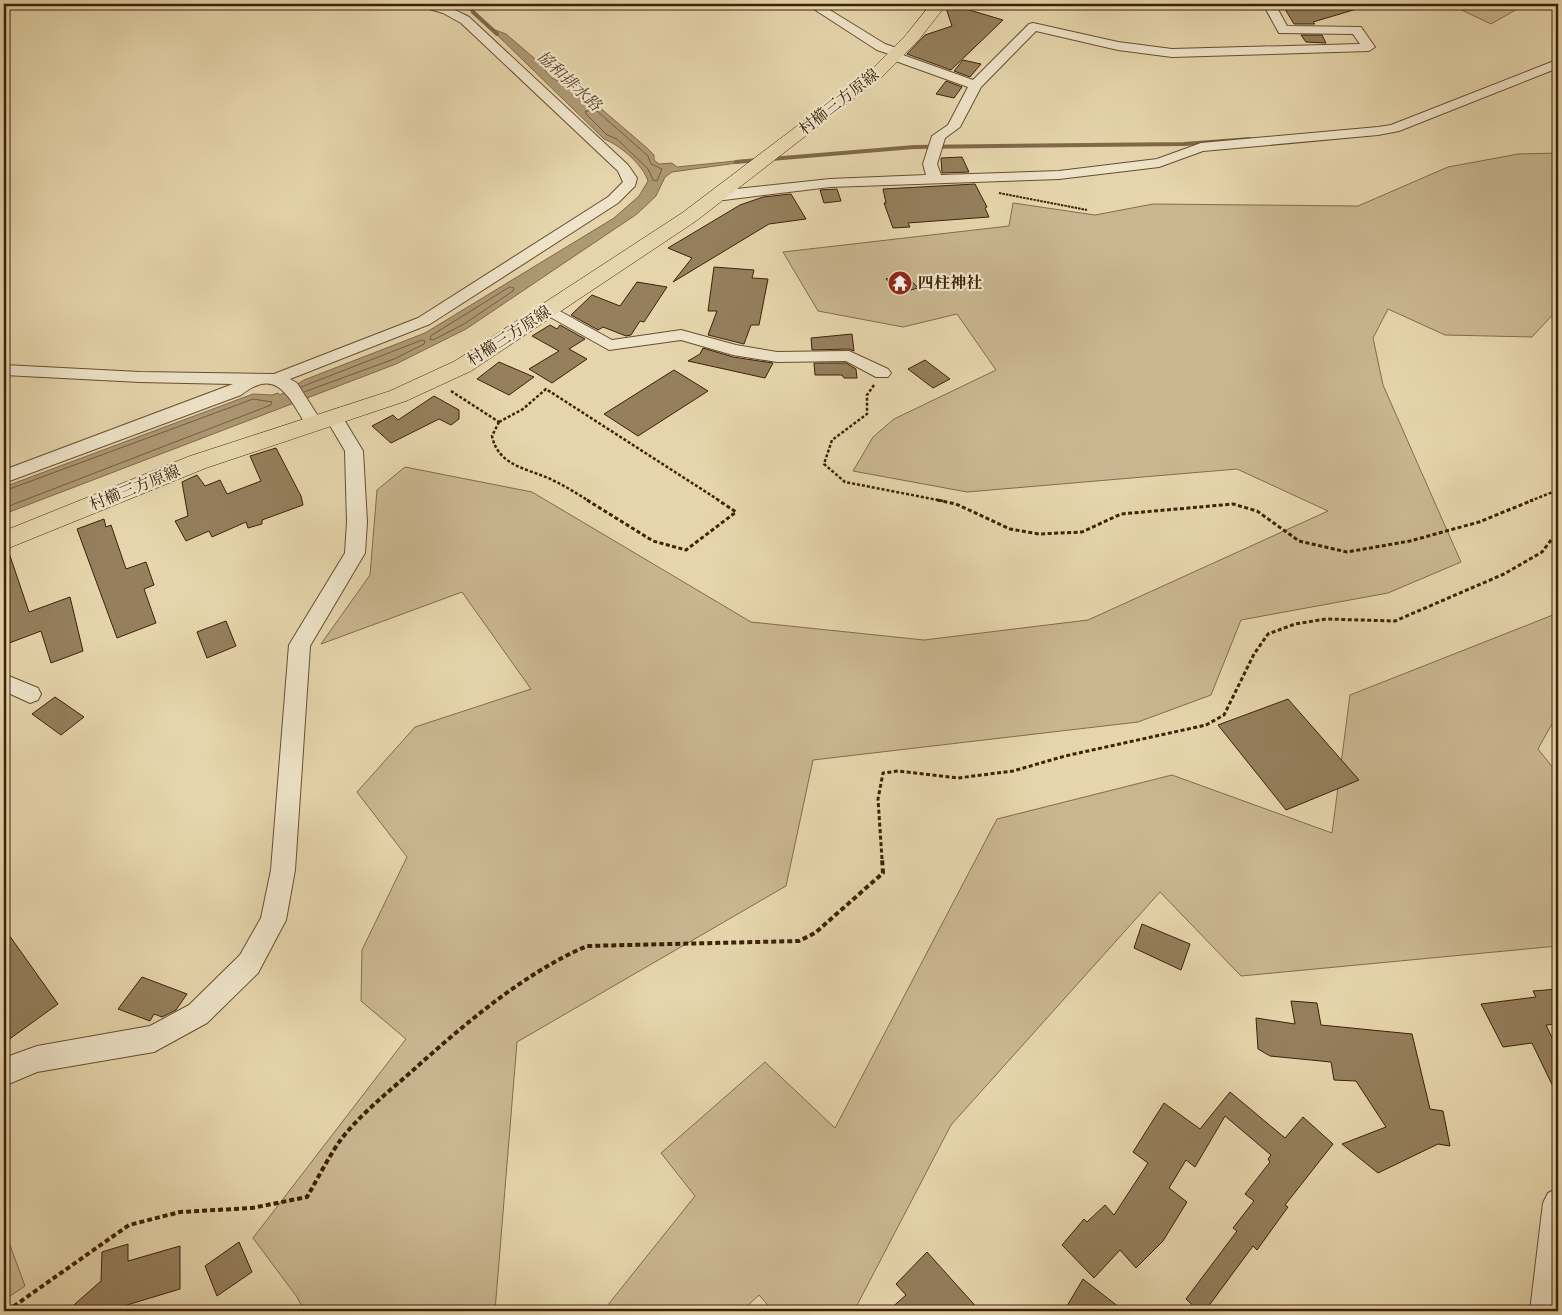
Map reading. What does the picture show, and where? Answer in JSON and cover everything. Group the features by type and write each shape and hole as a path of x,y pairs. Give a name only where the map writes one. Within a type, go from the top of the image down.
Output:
{"main road":[{"name":"村櫛三方原線","path":"4,541 190,466 319,418 398,396 436,381 463,366 654,242 718,195 863,84 896,55 939,4"}],"street":[{"path":"284,383 295,370 424,321 613,200 630,183 630,178 623,168 479,32 452,12 423,4"},
{"path":"812,4 896,55 975,85"},
{"path":"935,180 930,164 938,136 953,127 975,85 1033,27 1118,46 1172,53 1369,47 1358,30 1283,30 1269,4"},
{"path":"718,195 724,196 830,183 1059,175 1159,163 1201,147 1394,128 1558,64"},
{"path":"549,310 609,345 681,336 701,339 733,350 777,357 849,356 882,373"},
{"path":"4,370 140,377 250,379 284,383 354,451 356,512 355,553 300,645 283,870 273,920 249,964 198,1014 154,1039 37,1059 4,1072"},
{"path":"4,477 235,391 250,379"},
{"path":"4,682 30,694"},
{"path":"1545,1311 1552,1267 1558,1203"}],"path":[{"path":"990,192 1087,210"},
{"path":"882,373 867,395 867,414 832,440 824,464 844,482 956,504 1010,529 1030,532 1082,532 1121,514 1232,504 1257,511 1299,541 1347,552 1410,542 1479,522 1558,490"},
{"path":"436,381 499,422"},
{"path":"546,389 736,512 686,550 674,550 649,539 555,481 520,469 497,451 492,436 499,422 524,409 546,389"},
{"path":"7,1311 129,1225 180,1212 252,1208 308,1197 341,1140 363,1114 433,1052 509,992 580,949 587,946 664,943 781,943 798,941 815,933 883,873 878,799 883,773 898,772 958,778 1013,771 1065,756 1206,725 1224,715 1254,654 1268,634 1295,624 1326,619 1395,621 1504,574 1542,552 1558,531"}],"shaded area":[{"path":"1449,4 1526,4 1491,24"},
{"path":"1558,153 1558,309 1532,337 1445,335 1388,309 1373,338 1383,385 1461,562 1388,593 1241,620 1211,695 1138,722 813,760 786,886 517,1042 495,1311 304,1311 297,1297 253,1238 406,1039 361,1001 362,950 407,857 357,792 415,727 531,689 462,592 321,644 370,575 377,490 405,467 532,492 751,622 924,640 1088,620 1328,511 1237,469 967,492 853,471 873,437 894,419 996,370 957,314 903,327 818,311 783,252 1009,226 1013,203 1095,215 1153,204 1358,206 1448,167 1518,154"},
{"path":"1558,613 1558,713 1538,749 1558,774 1558,946 1241,976 1160,892 951,1125 854,1311 773,1311 759,1295 742,1311 603,1311 695,1196 661,1153 765,1062 835,1128 997,819 1172,775 1332,833 1350,695"},
{"path":"4,1229 25,1286 4,1300"}],"water":[{"path":"490,28 506,34 534,58 552,78 579,91 587,105 598,106 647,148 654,155 654,160 659,164 672,163 677,167 745,160 744,162 672,172 665,177 656,196 637,214 466,329 396,364 4,514 4,487 253,394 272,395 278,393 280,395 304,380 425,333 614,218 639,196 648,181 636,162 624,151 604,139"}],"building":[{"path":"949,4 1003,20 951,70 907,54 925,35 952,26 946,8"},
{"path":"1304,4 1360,4 1360,8 1313,22 1315,24 1294,24 1285,9"},
{"path":"1301,35 1322,35 1326,43 1306,42"},
{"path":"963,60 981,64 970,77 954,71"},
{"path":"946,81 962,87 954,98 936,94"},
{"path":"962,157 969,172 942,173 941,158"},
{"path":"975,184 987,207 985,208 989,217 908,223 910,227 893,228 884,203 886,203 883,189"},
{"path":"837,189 841,201 824,203 820,190"},
{"path":"791,194 806,219 769,224 673,282 692,258 668,248 740,205 763,197"},
{"path":"714,267 754,270 752,278 768,279 759,325 751,325 744,344 708,335 717,311 708,311"},
{"path":"905,274 918,288 899,293 886,279"},
{"path":"637,282 667,287 644,322 640,321 631,335 626,336 603,327 598,330 571,315 592,295 620,306"},
{"path":"550,325 557,329 560,325 585,339 569,349 587,359 552,383 529,369 559,351 532,336"},
{"path":"852,334 854,351 849,349 812,350 811,338"},
{"path":"703,348 733,357 773,363 765,378 688,361 700,354"},
{"path":"925,360 950,379 933,388 908,369"},
{"path":"499,362 534,377 509,395 477,379"},
{"path":"814,363 846,363 856,369 857,378 844,378 842,375 815,375"},
{"path":"674,370 708,391 638,436 604,414"},
{"path":"434,396 459,410 459,419 451,425 439,419 391,443 372,426 393,415 398,420"},
{"path":"276,448 301,496 303,505 262,520 262,524 248,528 246,522 212,537 209,531 186,541 175,521 188,516 182,482 197,475 205,486 220,480 227,494 261,481 250,456"},
{"path":"104,519 106,527 111,525 126,569 146,562 154,585 144,589 156,623 117,638 77,529"},
{"path":"8,550 29,612 70,597 83,651 51,663 41,631 4,645 4,552"},
{"path":"226,621 236,646 207,658 197,632"},
{"path":"55,697 84,717 61,735 32,714"},
{"path":"1288,699 1359,780 1286,810 1218,725"},
{"path":"1142,924 1190,944 1181,970 1134,948"},
{"path":"4,928 58,1004 4,1043"},
{"path":"142,977 187,994 176,1010 162,1017 154,1014 150,1021 118,1009"},
{"path":"1558,989 1558,1024 1546,1025 1558,1050 1558,1097 1532,1043 1503,1047 1481,1004 1536,997 1533,991"},
{"path":"1291,1001 1317,1003 1321,1025 1412,1034 1430,1109 1443,1111 1450,1146 1438,1144 1378,1173 1342,1144 1386,1127 1356,1081 1334,1080 1331,1062 1270,1056 1258,1049 1256,1018 1295,1024"},
{"path":"1230,1092 1285,1138 1303,1117 1333,1144 1285,1205 1288,1207 1257,1250 1253,1246 1205,1311 1199,1311 1186,1299 1237,1231 1233,1228 1254,1201 1245,1194 1270,1162 1268,1159 1271,1155 1225,1116 1195,1167 1186,1160 1169,1188 1187,1202 1163,1241 1136,1268 1120,1250 1094,1278 1062,1245 1084,1219 1087,1222 1105,1205 1114,1215 1148,1163 1133,1152 1164,1103 1200,1129"},
{"path":"239,1242 252,1272 217,1296 205,1266"},
{"path":"128,1244 128,1261 180,1246 180,1289 107,1311 67,1311 101,1281 102,1252"},
{"path":"927,1252 980,1311 888,1311 906,1295 896,1284"},
{"path":"1083,1279 1124,1311 1064,1311"}],"waterway":[{"name":"協和排水路","path":"476,4 471,7 473,12 497,34"},
{"path":"771,159 914,147 1184,144 1250,139"},
{"path":"736,162 758,160"}],"place":[{"name":"四柱神社","path":"900,283"}]}
